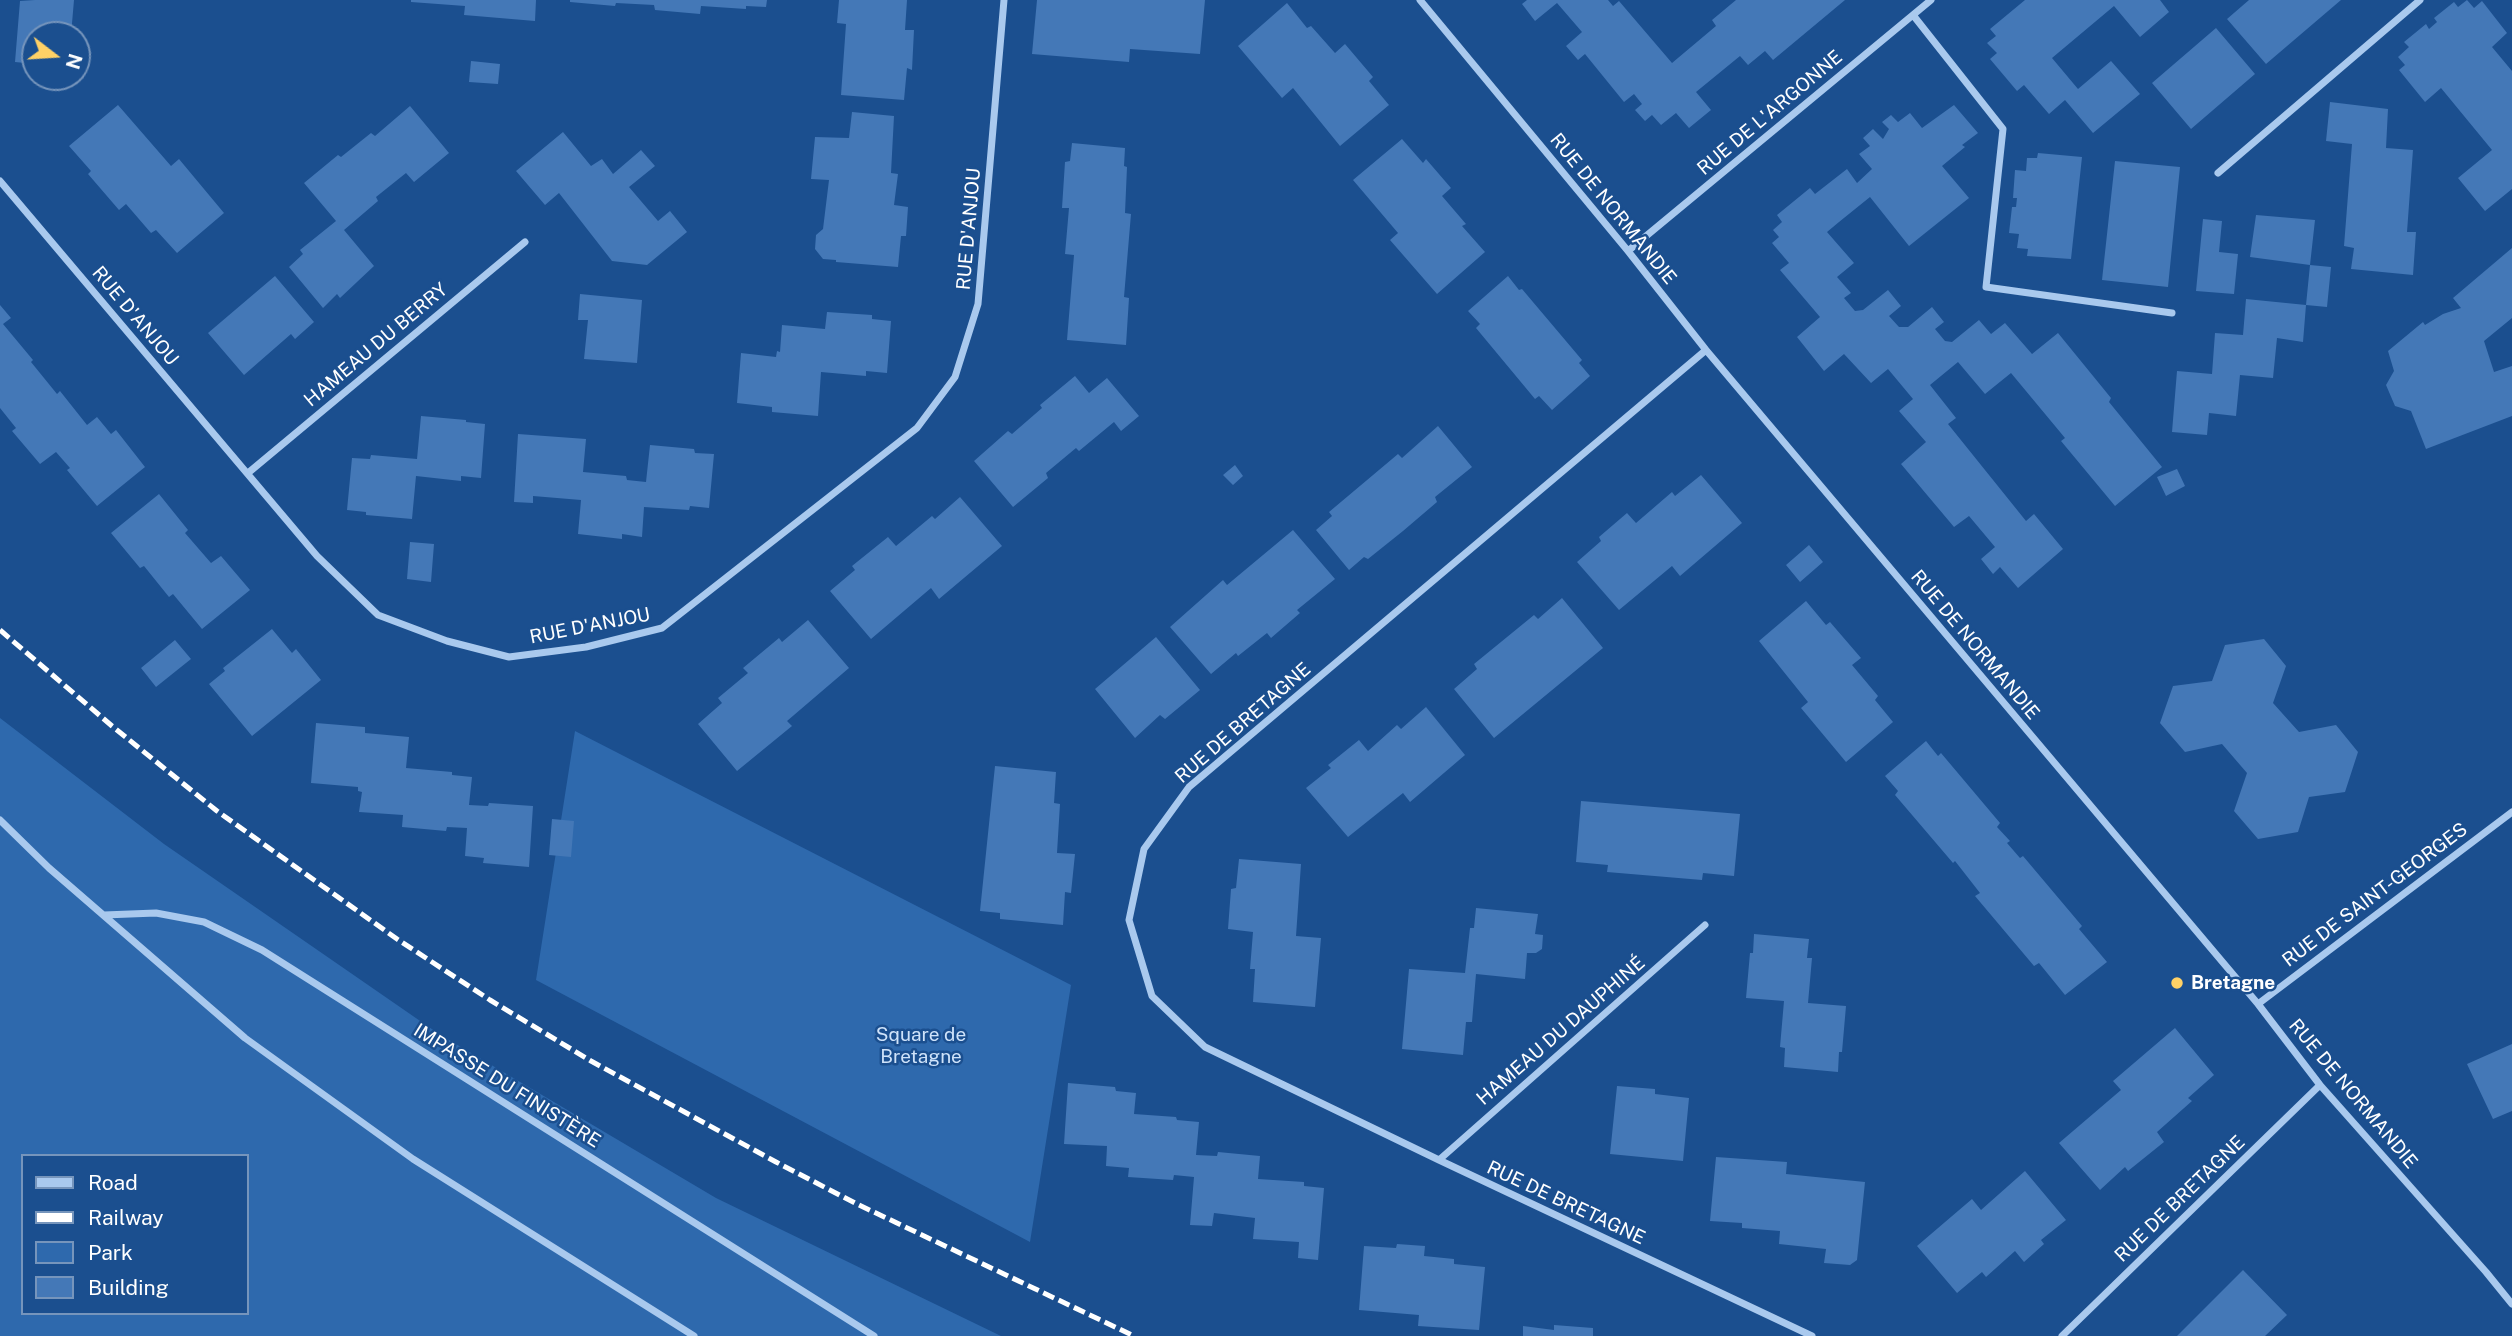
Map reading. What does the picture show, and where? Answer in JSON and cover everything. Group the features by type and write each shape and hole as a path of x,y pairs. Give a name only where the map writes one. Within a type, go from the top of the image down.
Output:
{"street":[{"name":"RUE D'ANJOU","path":"0,181 317,556 378,615 447,641 509,657 586,647 663,628 917,428 955,377 978,304 1004,0"},
{"name":"RUE DE NORMANDIE","path":"1420,0 1628,251 1706,350 2258,1004 2320,1085 2512,1304"},
{"name":"RUE DE L'ARGONNE","path":"1628,251 1931,0"},
{"path":"2218,173 2420,0"},
{"path":"1913,15 2003,129 1986,287 2172,313"},
{"name":"HAMEAU DU BERRY","path":"248,473 525,242"},
{"name":"RUE DE BRETAGNE","path":"1706,350 1189,787 1144,849 1129,920 1152,996 1205,1047 1812,1336"},
{"name":"RUE DE SAINT-GEORGES","path":"2258,1004 2512,812"},
{"path":"0,820 49,868 245,1038 402,1151 694,1336"},
{"name":"IMPASSE DU FINISTÈRE","path":"104,915 156,913 204,922 262,950 874,1336"},
{"name":"HAMEAU DU DAUPHINÉ","path":"1438,1160 1705,925"},
{"name":"RUE DE BRETAGNE","path":"2062,1336 2320,1085"}],"green space":[{"path":"0,718 164,844 439,1034 716,1198 1001,1336 0,1336"},
{"name":"Square de Bretagne","path":"575,731 1071,985 1030,1242 536,980"}],"building":[{"path":"74,0 72,21 21,21 21,63 15,62 20,1"},
{"path":"411,0 536,0 535,21 464,15 465,6"},
{"path":"570,0 767,0 766,7 746,6 746,9 701,6 700,14 655,10 654,5 616,3 615,6"},
{"path":"839,0 907,0 905,30 914,30 912,70 907,68 904,100 841,95 846,24 837,23"},
{"path":"1037,0 1205,0 1200,54 1130,49 1129,62 1032,54"},
{"path":"1527,0 1608,0 1613,6 1619,1 1672,63 1716,26 1712,20 1736,0 1845,0 1773,60 1765,51 1748,65 1740,56 1696,92 1711,110 1689,128 1676,113 1661,125 1652,115 1645,121 1635,110 1642,104 1634,94 1624,102 1585,54 1578,60 1566,46 1582,32 1557,3 1535,21 1522,4"},
{"path":"2025,0 2160,0 2169,12 2140,37 2114,6 2052,58 2078,89 2111,61 2140,94 2093,133 2065,100 2049,114 2024,85 2017,91 1990,59 1997,53 1987,43 1996,36 1990,29"},
{"path":"2249,0 2341,0 2266,64 2227,19"},
{"path":"2467,0 2474,8 2482,1 2507,33 2492,47 2512,71 2512,189 2485,211 2458,178 2492,150 2441,88 2425,102 2399,70 2405,65 2398,57 2409,47 2404,42 2426,24 2429,29 2437,22 2434,18 2454,2 2458,7"},
{"path":"1287,3 1307,28 1311,26 1335,53 1345,44 1373,77 1369,81 1389,105 1340,146 1293,88 1282,98 1238,46"},
{"path":"2216,28 2255,74 2191,129 2152,83"},
{"path":"471,61 500,64 498,84 469,82"},
{"path":"2330,102 2388,109 2386,148 2413,150 2407,232 2416,232 2413,275 2351,269 2354,248 2344,246 2352,144 2326,141"},
{"path":"118,105 171,166 179,159 224,213 177,253 156,230 151,233 126,204 119,210 88,174 91,171 69,146"},
{"path":"1954,105 1978,133 1942,166 1969,198 1909,246 1870,197 1827,232 1854,263 1837,277 1851,293 1844,298 1855,311 1863,310 1888,290 1901,306 1889,316 1899,327 1908,327 1932,307 1944,322 1935,329 1945,341 1952,342 1979,320 1991,334 2005,323 2032,354 2058,333 2162,467 2115,506 2061,441 2065,438 2011,373 1985,394 1958,362 1930,385 1956,418 1948,424 2026,521 2034,514 2063,549 2018,588 2000,567 1993,574 1981,559 1995,547 1969,516 1954,527 1901,464 1926,442 1899,411 1913,399 1888,369 1871,383 1844,354 1824,371 1797,337 1820,317 1780,270 1789,263 1772,243 1779,237 1773,230 1782,222 1777,215 1810,188 1815,194 1847,169 1857,183 1872,169 1859,154 1870,146 1863,138 1873,129 1883,139 1889,129 1882,122 1891,115 1898,122 1910,113 1922,128"},
{"path":"410,106 449,153 414,182 406,173 376,197 378,201 344,230 374,266 340,298 337,294 323,308 289,267 303,254 300,250 336,221 304,183 338,155 341,157 371,133 375,136"},
{"path":"852,112 894,116 891,173 898,174 894,205 908,207 906,236 901,236 898,267 836,262 823,259 815,249 816,235 823,229 829,180 811,179 815,137 849,138"},
{"path":"563,132 591,166 602,159 613,174 641,150 655,166 629,187 658,221 670,211 687,232 647,265 612,261 559,193 545,205 516,171"},
{"path":"1402,139 1423,163 1426,159 1451,188 1442,196 1466,224 1462,226 1485,252 1437,294 1390,240 1398,233 1353,180"},
{"path":"1072,143 1125,148 1125,213 1131,214 1124,297 1129,298 1126,345 1067,340 1074,255 1065,254 1069,208 1062,208 1065,162 1070,161"},
{"path":"2038,153 2082,157 2071,259 2027,256 2028,249 2017,248 2019,234 2009,233 2012,207 2016,207 2017,198 2013,198 2015,170 2026,171 2027,158 2037,158"},
{"path":"2115,161 2180,167 2168,287 2102,280"},
{"path":"2256,215 2315,220 2310,265 2250,257"},
{"path":"2203,219 2222,221 2219,252 2238,254 2234,294 2196,291"},
{"path":"2512,248 2512,318 2484,341 2494,372 2512,366 2512,416 2426,449 2411,411 2395,406 2386,385 2394,371 2388,351 2423,322 2425,325 2443,314 2461,308 2453,298"},
{"path":"2310,265 2331,267 2327,307 2306,305"},
{"path":"275,276 314,322 295,339 291,334 244,375 208,333"},
{"path":"1508,276 1582,360 1579,363 1590,376 1552,410 1539,396 1535,399 1476,328 1480,324 1468,311"},
{"path":"580,294 642,300 637,363 584,359 588,320 578,320"},
{"path":"2246,299 2306,305 2303,342 2277,338 2273,378 2240,375 2236,416 2209,413 2207,435 2172,432 2177,371 2212,374 2215,333 2243,335"},
{"path":"0,305 11,318 3,324 57,394 60,391 87,425 97,417 111,434 116,430 145,467 97,506 67,470 70,468 56,452 40,464 12,431 16,428 0,408"},
{"path":"827,312 872,315 872,319 891,321 887,373 866,371 866,376 821,372 818,416 772,412 772,407 737,403 741,353 776,357 777,351 780,352 782,325 825,329"},
{"path":"1075,376 1089,393 1107,378 1139,416 1121,431 1114,422 1079,451 1076,448 1046,473 1048,478 1013,507 974,461 1008,431 1012,434 1042,408 1040,405"},
{"path":"421,416 485,424 481,478 461,476 461,481 416,476 412,519 366,515 366,512 347,510 352,458 370,459 371,455 417,459"},
{"path":"1438,426 1472,467 1435,497 1437,502 1403,531 1368,559 1364,557 1349,570 1316,530 1332,516 1329,512 1398,454 1402,458"},
{"path":"518,434 586,439 583,472 626,476 627,480 646,482 650,445 694,449 695,453 714,454 709,508 690,506 689,510 644,507 642,537 622,534 622,539 578,534 581,500 533,496 533,503 514,502"},
{"path":"1235,465 1243,476 1233,485 1223,475"},
{"path":"2177,469 2185,486 2166,496 2157,477"},
{"path":"1701,475 1742,523 1680,576 1672,566 1619,610 1577,562 1601,541 1599,537 1627,513 1636,523 1672,492 1675,496"},
{"path":"159,494 188,530 185,533 211,563 221,556 250,590 202,629 173,594 169,597 144,566 140,568 111,533"},
{"path":"960,497 1002,546 939,599 931,588 871,639 830,591 855,570 852,566 888,537 896,546 932,516 935,519"},
{"path":"1293,530 1335,579 1297,610 1300,613 1271,638 1267,633 1238,656 1236,653 1211,674 1170,627 1223,580 1227,585"},
{"path":"410,542 434,544 431,582 407,579"},
{"path":"1809,545 1823,562 1800,582 1786,565"},
{"path":"1562,598 1603,648 1494,738 1454,689 1477,669 1474,664 1534,615 1538,619"},
{"path":"1806,601 1826,625 1830,622 1861,658 1852,665 1878,696 1875,700 1893,722 1846,762 1801,708 1808,702 1759,641"},
{"path":"808,620 849,668 787,721 792,726 737,771 698,724 722,703 718,698 748,673 743,668 779,638 782,642"},
{"path":"272,629 292,653 296,649 321,680 252,736 209,684 225,671 223,668"},
{"path":"1156,637 1200,690 1165,719 1160,715 1135,738 1095,689"},
{"path":"2264,639 2286,666 2273,703 2299,732 2336,725 2358,752 2345,792 2309,797 2298,832 2258,839 2234,811 2247,773 2222,744 2185,752 2160,723 2173,686 2212,681 2225,645"},
{"path":"175,640 191,659 156,687 141,668"},
{"path":"1426,707 1465,755 1410,802 1403,793 1348,837 1306,788 1331,768 1328,765 1359,740 1368,751 1397,725 1401,729"},
{"path":"316,723 365,727 365,733 409,737 406,768 452,772 452,775 472,777 469,805 488,806 489,803 533,806 529,867 483,863 484,858 465,856 467,828 447,827 446,831 402,827 403,815 359,812 362,792 358,791 358,787 311,783"},
{"path":"1926,741 1938,756 1941,753 2000,823 1997,827 2010,841 2007,843 2020,858 2023,856 2082,926 2079,929 2107,962 2065,995 2039,963 2034,966 1975,896 1980,893 1955,861 1953,863 1895,795 1898,791 1885,776"},
{"path":"995,766 1056,772 1054,803 1060,804 1057,853 1075,854 1071,893 1065,892 1063,925 1000,919 1000,913 980,911"},
{"path":"1581,801 1740,814 1734,876 1703,873 1702,880 1607,872 1608,865 1576,862"},
{"path":"552,819 574,821 571,857 549,855"},
{"path":"1239,859 1301,864 1296,936 1321,938 1315,1007 1253,1002 1255,969 1250,969 1253,932 1228,929 1231,889 1236,888"},
{"path":"1476,908 1538,914 1535,934 1543,935 1542,949 1536,953 1527,953 1525,979 1476,974 1472,1022 1466,1022 1463,1055 1402,1049 1409,969 1465,973 1470,928 1474,928"},
{"path":"1754,934 1809,939 1807,958 1812,958 1808,1003 1846,1006 1838,1072 1784,1067 1785,1048 1780,1047 1784,1001 1746,998"},
{"path":"2175,1028 2214,1075 2188,1098 2192,1101 2157,1132 2164,1142 2128,1171 2125,1167 2100,1190 2059,1143 2121,1090 2113,1081"},
{"path":"2512,1044 2512,1111 2493,1119 2467,1064"},
{"path":"1068,1083 1115,1087 1116,1091 1136,1093 1134,1114 1176,1117 1177,1120 1199,1122 1196,1155 1217,1156 1218,1152 1260,1156 1258,1179 1304,1182 1304,1186 1324,1188 1318,1260 1298,1258 1299,1242 1253,1239 1255,1218 1214,1213 1212,1226 1190,1225 1194,1177 1174,1175 1173,1180 1128,1177 1129,1168 1106,1166 1107,1146 1064,1144"},
{"path":"1617,1086 1655,1089 1655,1094 1689,1098 1683,1161 1610,1154"},
{"path":"1716,1157 1787,1162 1786,1174 1865,1182 1857,1260 1850,1265 1824,1263 1826,1249 1779,1244 1780,1231 1742,1228 1742,1223 1710,1221"},
{"path":"2025,1171 2066,1220 2041,1240 2044,1244 2024,1262 2015,1251 1986,1277 1982,1272 1957,1293 1917,1246 1972,1199 1981,1210"},
{"path":"1397,1244 1425,1246 1424,1256 1454,1259 1454,1264 1485,1267 1479,1330 1418,1326 1419,1315 1359,1310 1364,1246 1396,1248"},
{"path":"2243,1270 2287,1315 2265,1336 2177,1336"},
{"path":"1554,1325 1593,1328 1593,1336 1523,1336 1523,1326 1554,1330"}],"railway":[{"path":"0,630 217,811 397,939 490,1000 591,1061 776,1162 857,1204 1134,1336"}],"place":[{"name":"Bretagne","path":"2177,983"}]}
